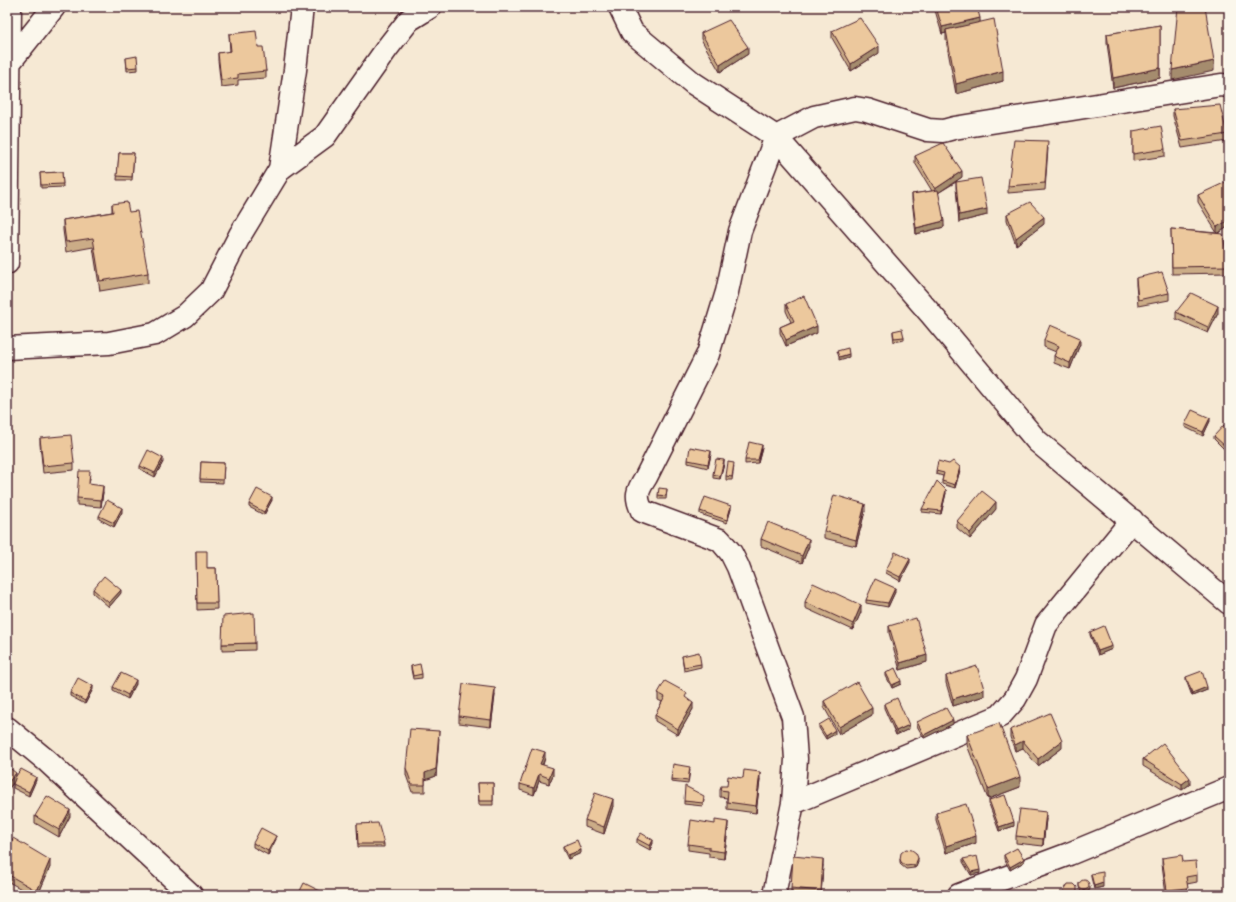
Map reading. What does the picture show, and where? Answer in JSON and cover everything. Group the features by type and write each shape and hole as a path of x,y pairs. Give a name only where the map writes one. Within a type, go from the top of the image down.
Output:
{"street":[{"path":"7,263 10,7"},
{"path":"10,62 54,7"},
{"path":"280,170 295,70 302,7"},
{"path":"7,348 109,343 155,334 186,316 211,291 240,235 280,170 325,136 409,20 430,7"},
{"path":"620,7 632,32 693,83 776,137 930,312 1037,441 1229,603"},
{"path":"774,895 793,803 796,759 794,717 738,567 731,553 720,540 642,511 638,501 638,490 708,354 726,292 740,231 776,137 814,117 854,108 867,110 928,130 943,131 1221,85 1229,86"},
{"path":"793,803 1000,716 1015,699 1026,679 1046,625 1132,520"},
{"path":"7,728 47,762 191,895"},
{"path":"959,895 1069,854 1229,788"}],"building":[{"path":"936,7 977,7 980,18 942,27"},
{"path":"1178,7 1205,7 1214,61 1172,70"},
{"path":"860,18 879,46 851,64 832,31"},
{"path":"994,19 1003,71 956,84 946,30"},
{"path":"729,20 748,47 720,65 701,33"},
{"path":"1160,25 1160,68 1113,78 1107,34"},
{"path":"256,31 258,47 263,47 266,71 238,74 238,78 221,80 218,53 231,51 229,34"},
{"path":"137,56 138,67 127,68 126,58"},
{"path":"1220,105 1227,134 1182,141 1173,109"},
{"path":"1161,126 1165,149 1133,154 1133,131"},
{"path":"1014,140 1048,141 1045,183 1008,186"},
{"path":"943,143 962,171 935,189 915,156"},
{"path":"119,153 134,153 132,177 117,176"},
{"path":"62,172 63,184 41,185 40,173"},
{"path":"981,178 987,209 959,215 956,182"},
{"path":"1226,182 1229,187 1229,220 1217,227 1198,195"},
{"path":"938,190 944,221 916,228 912,194"},
{"path":"127,202 129,212 137,211 148,273 100,281 93,238 66,242 63,220 113,212 112,204"},
{"path":"1030,202 1044,217 1016,238 1007,214"},
{"path":"1171,229 1223,234 1228,266 1172,267"},
{"path":"1162,272 1169,293 1138,300 1136,278"},
{"path":"1191,293 1218,306 1208,327 1176,312"},
{"path":"804,296 817,326 786,340 780,327 794,321 786,304"},
{"path":"1050,325 1080,338 1070,363 1054,356 1059,346 1044,340"},
{"path":"902,329 904,337 894,338 893,331"},
{"path":"848,348 849,354 839,357 837,351"},
{"path":"1192,410 1210,418 1203,432 1185,424"},
{"path":"1224,425 1229,430 1229,444 1226,447 1214,436"},
{"path":"71,435 74,463 43,466 40,438"},
{"path":"749,442 762,445 758,460 745,460"},
{"path":"690,447 711,451 708,464 688,460"},
{"path":"148,450 163,458 155,473 140,466"},
{"path":"716,459 724,460 720,476 713,474"},
{"path":"938,461 949,464 953,461 960,467 955,485 942,481 944,473 936,471"},
{"path":"201,462 224,463 223,480 200,479"},
{"path":"728,462 734,463 732,477 726,476"},
{"path":"79,471 90,471 89,484 103,486 101,500 77,498"},
{"path":"937,481 946,490 941,511 922,509"},
{"path":"659,488 667,489 666,496 658,495"},
{"path":"257,489 272,497 264,512 249,504"},
{"path":"982,491 996,502 970,533 957,521"},
{"path":"834,495 865,504 856,540 824,531"},
{"path":"705,497 731,506 727,520 700,511"},
{"path":"107,500 122,508 114,523 99,516"},
{"path":"768,522 809,539 802,556 761,539"},
{"path":"196,551 207,551 207,568 216,568 217,603 197,603"},
{"path":"895,552 910,559 900,577 886,570"},
{"path":"104,576 121,590 109,603 93,589"},
{"path":"875,579 895,588 888,603 866,600"},
{"path":"813,583 861,605 853,624 805,602"},
{"path":"254,613 255,643 222,644 223,616"},
{"path":"916,618 927,655 900,663 889,626"},
{"path":"1104,626 1112,646 1098,651 1090,632"},
{"path":"699,652 701,664 684,667 682,656"},
{"path":"420,664 422,674 413,676 411,666"},
{"path":"977,666 984,689 953,699 946,676"},
{"path":"895,668 901,681 892,685 886,673"},
{"path":"1202,671 1207,687 1192,693 1186,677"},
{"path":"121,673 136,680 128,695 113,687"},
{"path":"78,678 93,686 85,701 70,693"},
{"path":"665,681 687,693 685,697 693,703 678,729 655,715 665,697 658,693"},
{"path":"857,682 872,708 839,727 824,701"},
{"path":"463,684 495,688 491,720 459,716"},
{"path":"897,698 909,725 896,731 884,704"},
{"path":"946,708 953,720 924,735 917,722"},
{"path":"1050,713 1062,741 1038,759 1023,741 1015,745 1010,730"},
{"path":"829,719 835,730 826,736 819,725"},
{"path":"999,723 1020,777 988,789 967,735"},
{"path":"410,729 439,731 436,769 425,773 425,785 412,785 406,768"},
{"path":"1163,743 1190,778 1182,784 1143,759"},
{"path":"532,748 545,752 540,764 553,768 549,778 539,774 534,788 520,784"},
{"path":"673,764 690,767 688,781 671,779"},
{"path":"7,766 16,773 7,784"},
{"path":"21,769 36,777 29,792 13,784"},
{"path":"744,770 760,772 756,806 727,802 728,791 720,790 721,786 727,786 728,776 743,778"},
{"path":"478,783 493,783 493,801 479,801"},
{"path":"685,786 704,796 703,803 684,801"},
{"path":"595,793 613,799 604,827 585,820"},
{"path":"1005,795 1014,822 999,827 989,800"},
{"path":"47,796 70,810 59,830 35,816"},
{"path":"966,804 976,836 946,846 936,813"},
{"path":"1020,809 1046,812 1043,839 1016,836"},
{"path":"691,820 715,824 715,820 728,822 724,852 709,850 709,847 688,844"},
{"path":"378,823 384,844 358,844 357,824"},
{"path":"261,828 276,836 268,851 253,843"},
{"path":"641,833 653,840 650,846 637,839"},
{"path":"13,838 50,860 37,891 7,874 7,853"},
{"path":"577,840 581,850 568,855 563,846"},
{"path":"1017,848 1024,859 1010,867 1004,855"},
{"path":"906,849 912,850 916,853 918,858 914,865 906,866 901,862 901,853"},
{"path":"1182,855 1183,862 1196,861 1197,875 1186,877 1188,888 1167,890 1162,858"},
{"path":"793,856 823,859 821,891 791,888"},
{"path":"977,856 980,870 971,872 963,859"},
{"path":"1103,872 1103,883 1094,886 1091,874"},
{"path":"1082,880 1086,880 1088,881 1088,889 1082,890 1079,887 1079,883"},
{"path":"304,883 320,891 317,895 298,895"},
{"path":"1068,884 1074,884 1077,887 1075,895 1065,894 1064,890"},
{"path":"601,891 608,895 598,895"}]}
